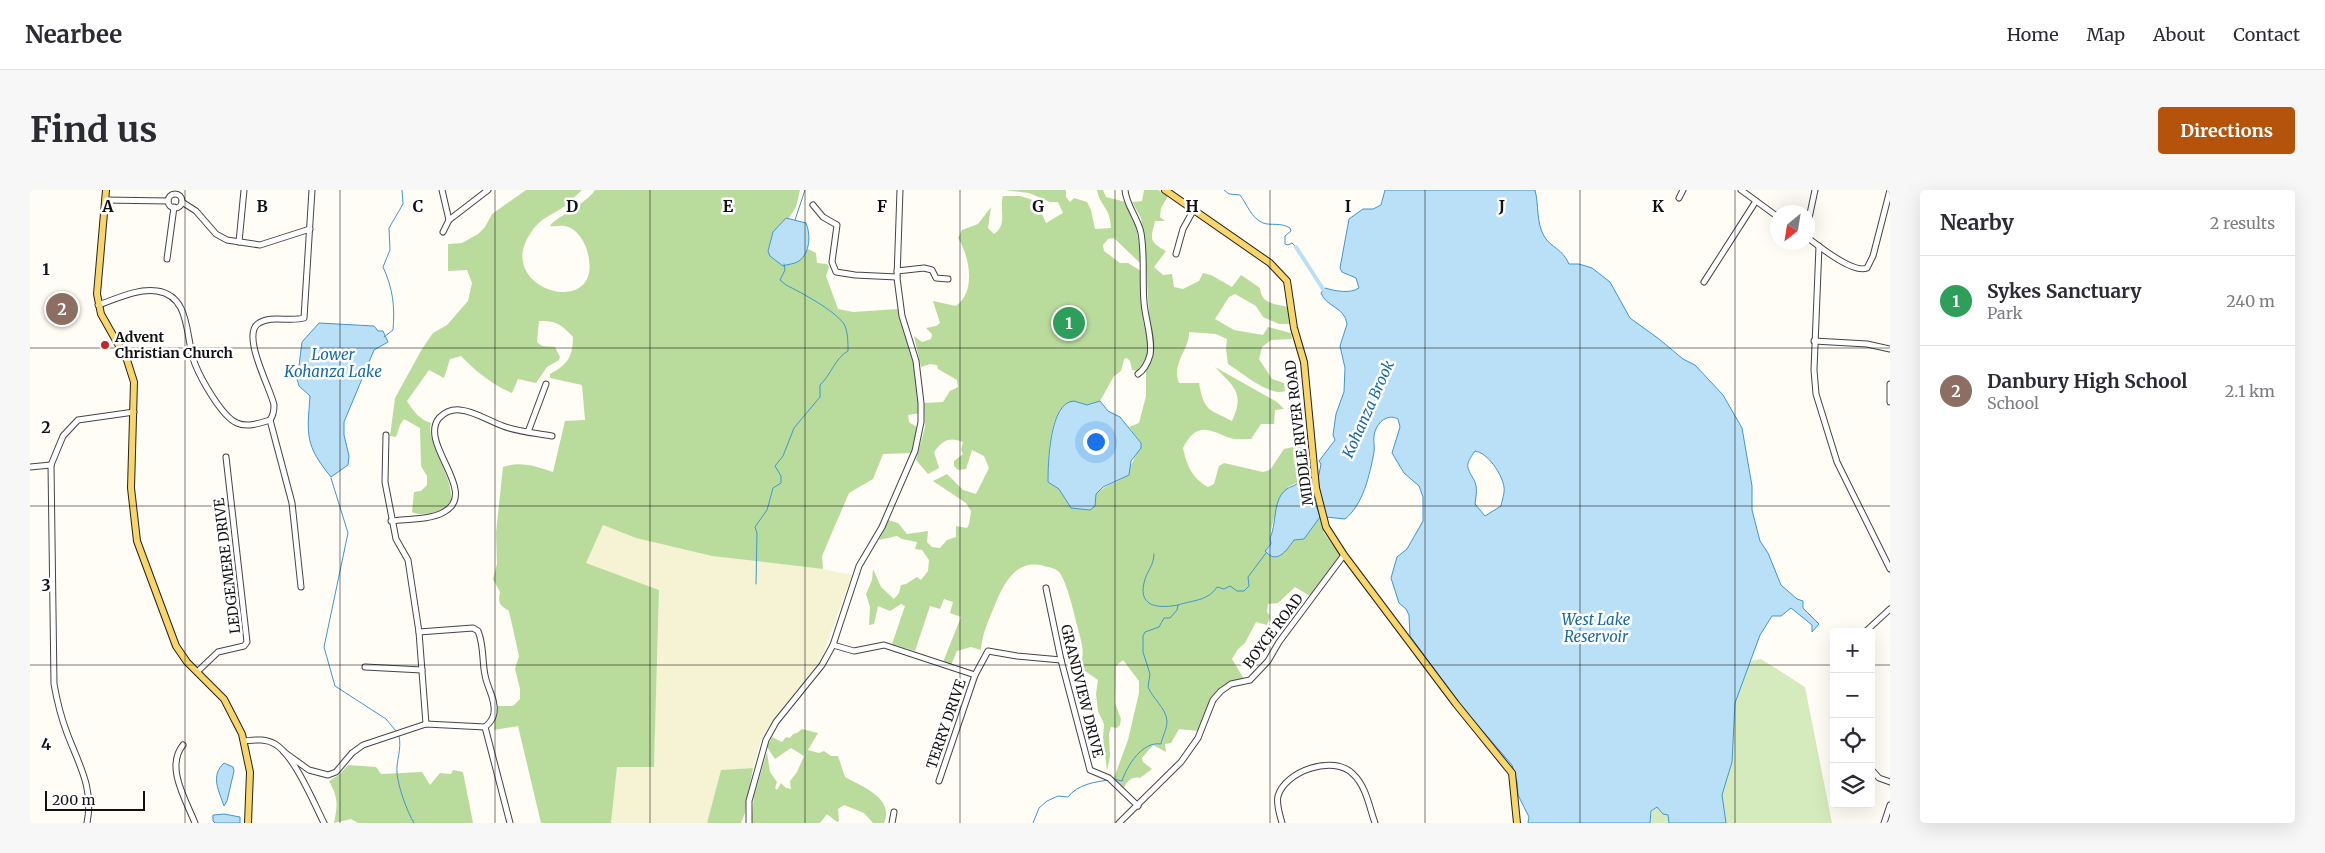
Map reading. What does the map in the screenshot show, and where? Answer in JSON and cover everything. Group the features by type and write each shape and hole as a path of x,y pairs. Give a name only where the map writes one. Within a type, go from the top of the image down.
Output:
{"main road":[{"path":"106,190 97,275 98,305 105,324 131,371 135,392 131,500 137,541 176,646 187,662 224,699 236,720 244,741 250,772 248,823"},
{"name":"MIDDLE RIVER ROAD","path":"1165,190 1270,263 1287,281 1294,328 1304,362 1318,500 1326,526 1344,555 1419,652 1456,704 1512,772 1517,823"}],"street":[{"path":"239,242 244,190"},
{"path":"301,587 292,503 270,420 274,406 259,363 253,330 256,324 266,320 296,320 304,318 312,190"},
{"path":"442,190 449,220"},
{"path":"443,232 449,220 488,190"},
{"path":"749,823 749,801 766,740 776,722 822,665 833,645 859,566 882,527 908,471 920,429 922,412 918,370 902,316 897,274 900,190"},
{"path":"1125,190 1125,195 1138,222 1141,234 1144,301 1151,343 1144,369 1138,374"},
{"path":"1679,198 1683,190"},
{"path":"1741,190 1770,211"},
{"path":"1812,205 1816,190"},
{"path":"1815,243 1853,268 1861,270 1867,268 1873,256 1890,190"},
{"path":"168,201 174,192 181,197 182,202 196,211 216,234 227,240 260,245 310,229"},
{"path":"105,200 168,201"},
{"path":"168,201 174,207"},
{"path":"1704,282 1756,201"},
{"path":"174,207 179,206 182,202"},
{"path":"813,205 823,217 837,225 832,262 836,272 847,274 897,274 927,268 932,270 936,278 948,279"},
{"path":"167,259 174,207"},
{"path":"1176,254 1183,229 1194,209"},
{"path":"1819,246 1814,341 1815,387 1834,454 1890,569"},
{"path":"98,305 143,290 159,291 170,296 179,303 185,316 195,364 224,413 237,424 255,424 270,420"},
{"path":"1814,341 1868,344 1890,349"},
{"path":"528,432 546,384"},
{"path":"1890,384 1890,402"},
{"path":"391,521 443,513 454,502 456,495 453,481 434,431 436,422 446,412 460,410 504,426 552,436"},
{"path":"87,823 90,806 87,785 60,712 54,684 51,465 63,436 78,420 134,412"},
{"path":"386,435 385,482 396,539 408,560 419,632 426,724"},
{"name":"LEDGEMERE DRIVE","path":"197,672 218,652 244,646 248,642 226,457"},
{"path":"30,467 51,465"},
{"name":"BOYCE ROAD","path":"1119,823 1181,762 1198,738 1214,700 1221,691 1231,684 1250,680 1268,661 1279,642 1344,555"},
{"name":"GRANDVIEW DRIVE","path":"1046,588 1061,660 1090,770 1109,778 1138,806"},
{"path":"1869,628 1890,609"},
{"path":"244,741 263,740 275,744 309,770 328,775 336,772 352,753 363,745 426,724 485,727 490,723 494,714 490,687 485,678 478,631 473,628 419,632"},
{"path":"833,645 854,651 884,646 975,675"},
{"name":"TERRY DRIVE","path":"939,781 975,675 988,651 1061,660"},
{"path":"365,667 422,670"},
{"path":"485,727 510,823"},
{"path":"183,745 179,750 175,768 195,823"},
{"path":"284,752 310,792 324,823"},
{"path":"1282,823 1278,810 1278,795 1288,782 1305,772 1329,765 1338,765 1351,772 1364,789 1375,823"},
{"path":"1875,774 1878,778 1890,782"},
{"path":"1884,823 1890,805"},
{"path":"892,823 894,812"}],"shaded area":[{"path":"603,525 636,538 712,556 823,569 852,575 821,660 772,722 761,740 753,768 721,770 707,823 611,823 617,767 654,767 659,590 585,563"}],"green space":[{"path":"526,190 582,190 565,206 538,224 530,234 523,254 526,270 536,283 551,290 567,292 580,287 589,275 587,250 580,237 569,227 550,226 557,219 585,201 595,190 800,190 796,207 789,218 786,218 773,232 768,251 804,252 808,249 816,253 817,263 827,264 829,267 826,276 838,309 853,312 899,309 915,362 920,413 908,415 909,422 918,428 913,453 883,454 873,479 849,493 822,556 823,569 712,556 636,538 603,525 586,563 659,590 654,767 617,767 611,823 541,823 518,726 494,730 496,706 513,706 520,699 520,689 515,669 519,656 509,611 500,603 500,592 493,579 497,564 496,533 503,467 522,464 553,472 565,421 585,420 582,385 550,378 550,374 568,360 572,350 573,337 559,324 550,321 539,321 537,342 542,346 555,347 560,357 559,360 547,367 536,383 518,379 512,393 497,386 461,356 450,359 444,378 429,370 407,401 417,415 431,423 431,434 450,489 451,500 445,509 426,514 412,512 414,492 421,491 427,485 427,476 421,466 420,428 404,419 396,437 390,436 395,398 422,349 433,333 447,325 468,301 472,283 467,270 448,271 448,244 462,243 478,234 485,227 492,214"},
{"path":"1005,190 1066,190 1066,197 1070,202 1074,198 1087,202 1091,210 1095,229 1111,228 1109,215 1098,196 1097,190 1103,190 1106,197 1126,202 1135,221 1140,250 1140,263 1114,238 1108,239 1103,245 1104,251 1120,263 1128,263 1141,271 1143,320 1149,344 1148,356 1137,371 1132,370 1130,361 1127,358 1124,359 1121,371 1114,376 1100,401 1089,405 1070,402 1057,415 1051,438 1048,482 1059,489 1071,508 1090,510 1095,506 1096,494 1125,476 1141,443 1129,427 1139,423 1146,396 1146,372 1152,356 1144,239 1141,218 1132,202 1142,201 1144,190 1158,190 1168,196 1161,208 1160,217 1165,221 1155,221 1152,239 1156,245 1166,251 1154,267 1163,275 1172,274 1174,287 1183,289 1199,281 1203,273 1211,275 1232,287 1241,275 1260,288 1266,300 1288,307 1290,324 1279,324 1263,317 1256,306 1235,294 1229,297 1215,319 1234,330 1263,335 1268,327 1291,333 1292,339 1271,340 1262,347 1259,359 1272,379 1284,383 1285,391 1279,392 1264,387 1228,364 1227,339 1216,334 1189,332 1189,338 1177,369 1177,376 1179,383 1199,383 1203,399 1209,408 1232,421 1238,404 1236,391 1215,367 1277,402 1284,409 1275,410 1274,424 1261,424 1251,439 1232,439 1209,431 1198,431 1188,439 1183,448 1188,466 1198,480 1208,487 1214,484 1219,466 1224,463 1263,472 1270,470 1284,449 1293,447 1294,465 1309,465 1312,476 1304,482 1300,481 1288,487 1273,522 1271,544 1266,549 1275,557 1280,556 1294,540 1306,536 1320,517 1324,533 1340,555 1310,596 1295,587 1278,603 1268,604 1267,612 1270,616 1267,625 1256,622 1245,643 1238,649 1232,659 1244,679 1223,686 1212,696 1199,731 1179,729 1171,743 1165,744 1166,752 1153,745 1142,758 1143,762 1152,769 1140,778 1130,780 1124,788 1114,778 1128,740 1139,693 1139,681 1123,660 1116,666 1115,703 1121,719 1120,725 1117,728 1111,727 1109,734 1110,756 1107,771 1103,737 1104,724 1098,711 1096,694 1098,680 1085,671 1080,672 1073,665 1081,662 1083,653 1082,643 1067,588 1058,571 1034,565 1025,566 1011,575 1002,590 984,633 981,650 971,647 957,651 951,665 943,662 961,617 950,613 953,602 944,599 940,609 930,606 915,651 892,644 905,606 901,604 890,611 878,606 874,624 869,625 870,607 866,594 872,580 873,569 881,587 894,599 899,593 901,585 917,577 921,580 928,571 929,560 922,550 915,549 917,542 897,536 879,540 888,520 898,523 907,534 928,531 927,542 932,547 940,548 947,540 956,537 956,526 967,528 971,511 966,503 933,481 947,474 963,490 976,494 989,468 984,456 972,450 966,469 958,470 954,466 954,461 963,454 961,450 963,442 954,439 943,442 934,452 939,468 928,474 916,460 925,427 924,403 943,402 950,391 958,387 957,380 938,369 937,365 930,364 921,367 914,336 922,342 931,339 932,334 926,328 940,323 933,301 956,306 962,300 969,283 969,274 966,255 958,238 962,230 978,224 991,207 988,228 994,234 1001,226 1003,196 1020,196 1036,201 1046,223 1063,213 1058,202 1050,202 1029,193"},
{"path":"1293,447 1308,447 1309,465 1294,465"},
{"path":"1761,659 1805,687 1832,823 1726,823 1722,795 1732,762 1735,703 1744,674 1751,661"},
{"path":"802,729 818,733 808,750 819,753 824,751 831,756 838,756 845,777 875,794 881,800 886,814 884,823 873,823 864,813 844,805 838,809 839,821 837,822 827,814 820,823 751,823 754,796 767,752 770,772 777,782 775,788 777,790 781,783 786,788 791,789 790,781 797,772 804,756 791,748 775,759 767,747 772,737 782,742 786,737 790,738"},
{"path":"348,765 376,767 381,774 422,772 430,785 440,773 451,774 453,770 463,772 473,823 358,823 351,819 334,823 336,801 329,781 339,775"},
{"path":"753,768 745,813 741,823 707,823 721,770"},
{"path":"1657,807 1663,814 1668,815 1669,823 1650,823 1652,811"}],"water":[{"name":"West Lake Reservoir","path":"1385,190 1535,190 1541,231 1547,240 1563,255 1569,264 1579,264 1592,268 1610,282 1630,318 1683,359 1695,365 1723,395 1742,428 1752,486 1752,510 1760,541 1768,553 1781,585 1797,599 1803,601 1803,608 1819,624 1812,632 1812,625 1791,608 1781,616 1772,616 1760,635 1735,703 1732,762 1722,795 1726,823 1669,823 1668,815 1663,814 1657,807 1651,811 1650,823 1528,823 1529,817 1518,795 1517,782 1512,765 1462,707 1410,636 1409,615 1406,609 1399,603 1391,578 1397,557 1407,549 1423,521 1423,497 1419,486 1404,473 1392,453 1400,427 1398,419 1391,417 1385,419 1376,429 1374,452 1368,479 1357,506 1345,519 1326,517 1318,479 1321,464 1319,461 1335,440 1333,435 1336,414 1344,392 1345,368 1340,346 1347,324 1343,314 1323,298 1321,293 1325,288 1347,291 1359,288 1356,278 1342,272 1340,268 1349,219 1363,209 1373,209 1381,205","holes":["1475,451 1480,453 1497,470 1504,489 1501,506 1485,516 1475,504 1476,486 1468,466"]},
{"path":"786,218 806,223 809,238 803,258 783,266 770,256 768,251 773,232"},
{"name":"Lower Kohanza Lake","path":"319,323 374,326 378,331 383,331 388,342 374,350 344,422 344,435 349,456 348,465 331,477 312,448 308,431 310,396 299,386 295,372 299,366 302,342"},
{"path":"1074,401 1087,405 1100,401 1108,411 1120,417 1141,443 1141,448 1131,461 1129,475 1103,487 1096,494 1095,506 1090,510 1071,508 1059,489 1048,482 1050,449 1055,423 1059,412 1066,404"},
{"path":"1312,476 1314,499 1320,517 1304,539 1294,540 1277,557 1269,555 1265,551 1271,544 1270,538 1276,508 1281,495 1299,482 1304,482"},
{"path":"224,763 233,767 234,771 227,801 224,806 218,789 217,773"},
{"path":"224,814 240,817 240,823 215,823 213,821 213,815"}],"waterway":[{"path":"384,337 393,330 394,313 391,290 383,267 390,250 389,228 403,204 402,190"},
{"path":"795,220 805,190"},
{"name":"Kohanza Brook","path":"1224,190 1229,194 1240,195 1252,214 1259,221 1290,228 1291,231 1285,236 1285,244 1292,243 1296,247"},
{"name":"Kohanza Brook","path":"1296,247 1323,289"},
{"path":"756,584 757,533 755,527 767,510 773,488 781,483 781,476 775,466 783,456 794,428 820,397 820,385 840,358 848,351 847,334 844,324 825,308 780,280 785,270 784,264"},
{"path":"331,478 348,533 324,647 335,686 386,719 396,731"},
{"name":"Kohanza Brook","path":"1113,779 1122,781 1128,768 1142,750 1154,744 1161,744 1166,727 1166,716 1148,687 1150,674 1143,652 1143,636 1145,632 1159,627 1164,618 1170,618 1177,610 1178,605 1205,598 1217,587 1224,589 1230,586 1237,591 1244,591 1249,586 1248,577 1266,553"},
{"path":"1154,554 1153,562 1144,583 1143,592 1145,598 1153,605 1178,605"},
{"path":"399,736 398,778 401,792 414,823"},
{"name":"Kohanza Brook","path":"1033,823 1039,808 1047,801 1058,796 1068,797 1082,786 1109,780"}],"place":[{"name":"Danbury High School","path":"62,309"},
{"name":"Sykes Sanctuary","path":"1069,323"},
{"name":"Advent Christian Church","path":"105,345"}]}
